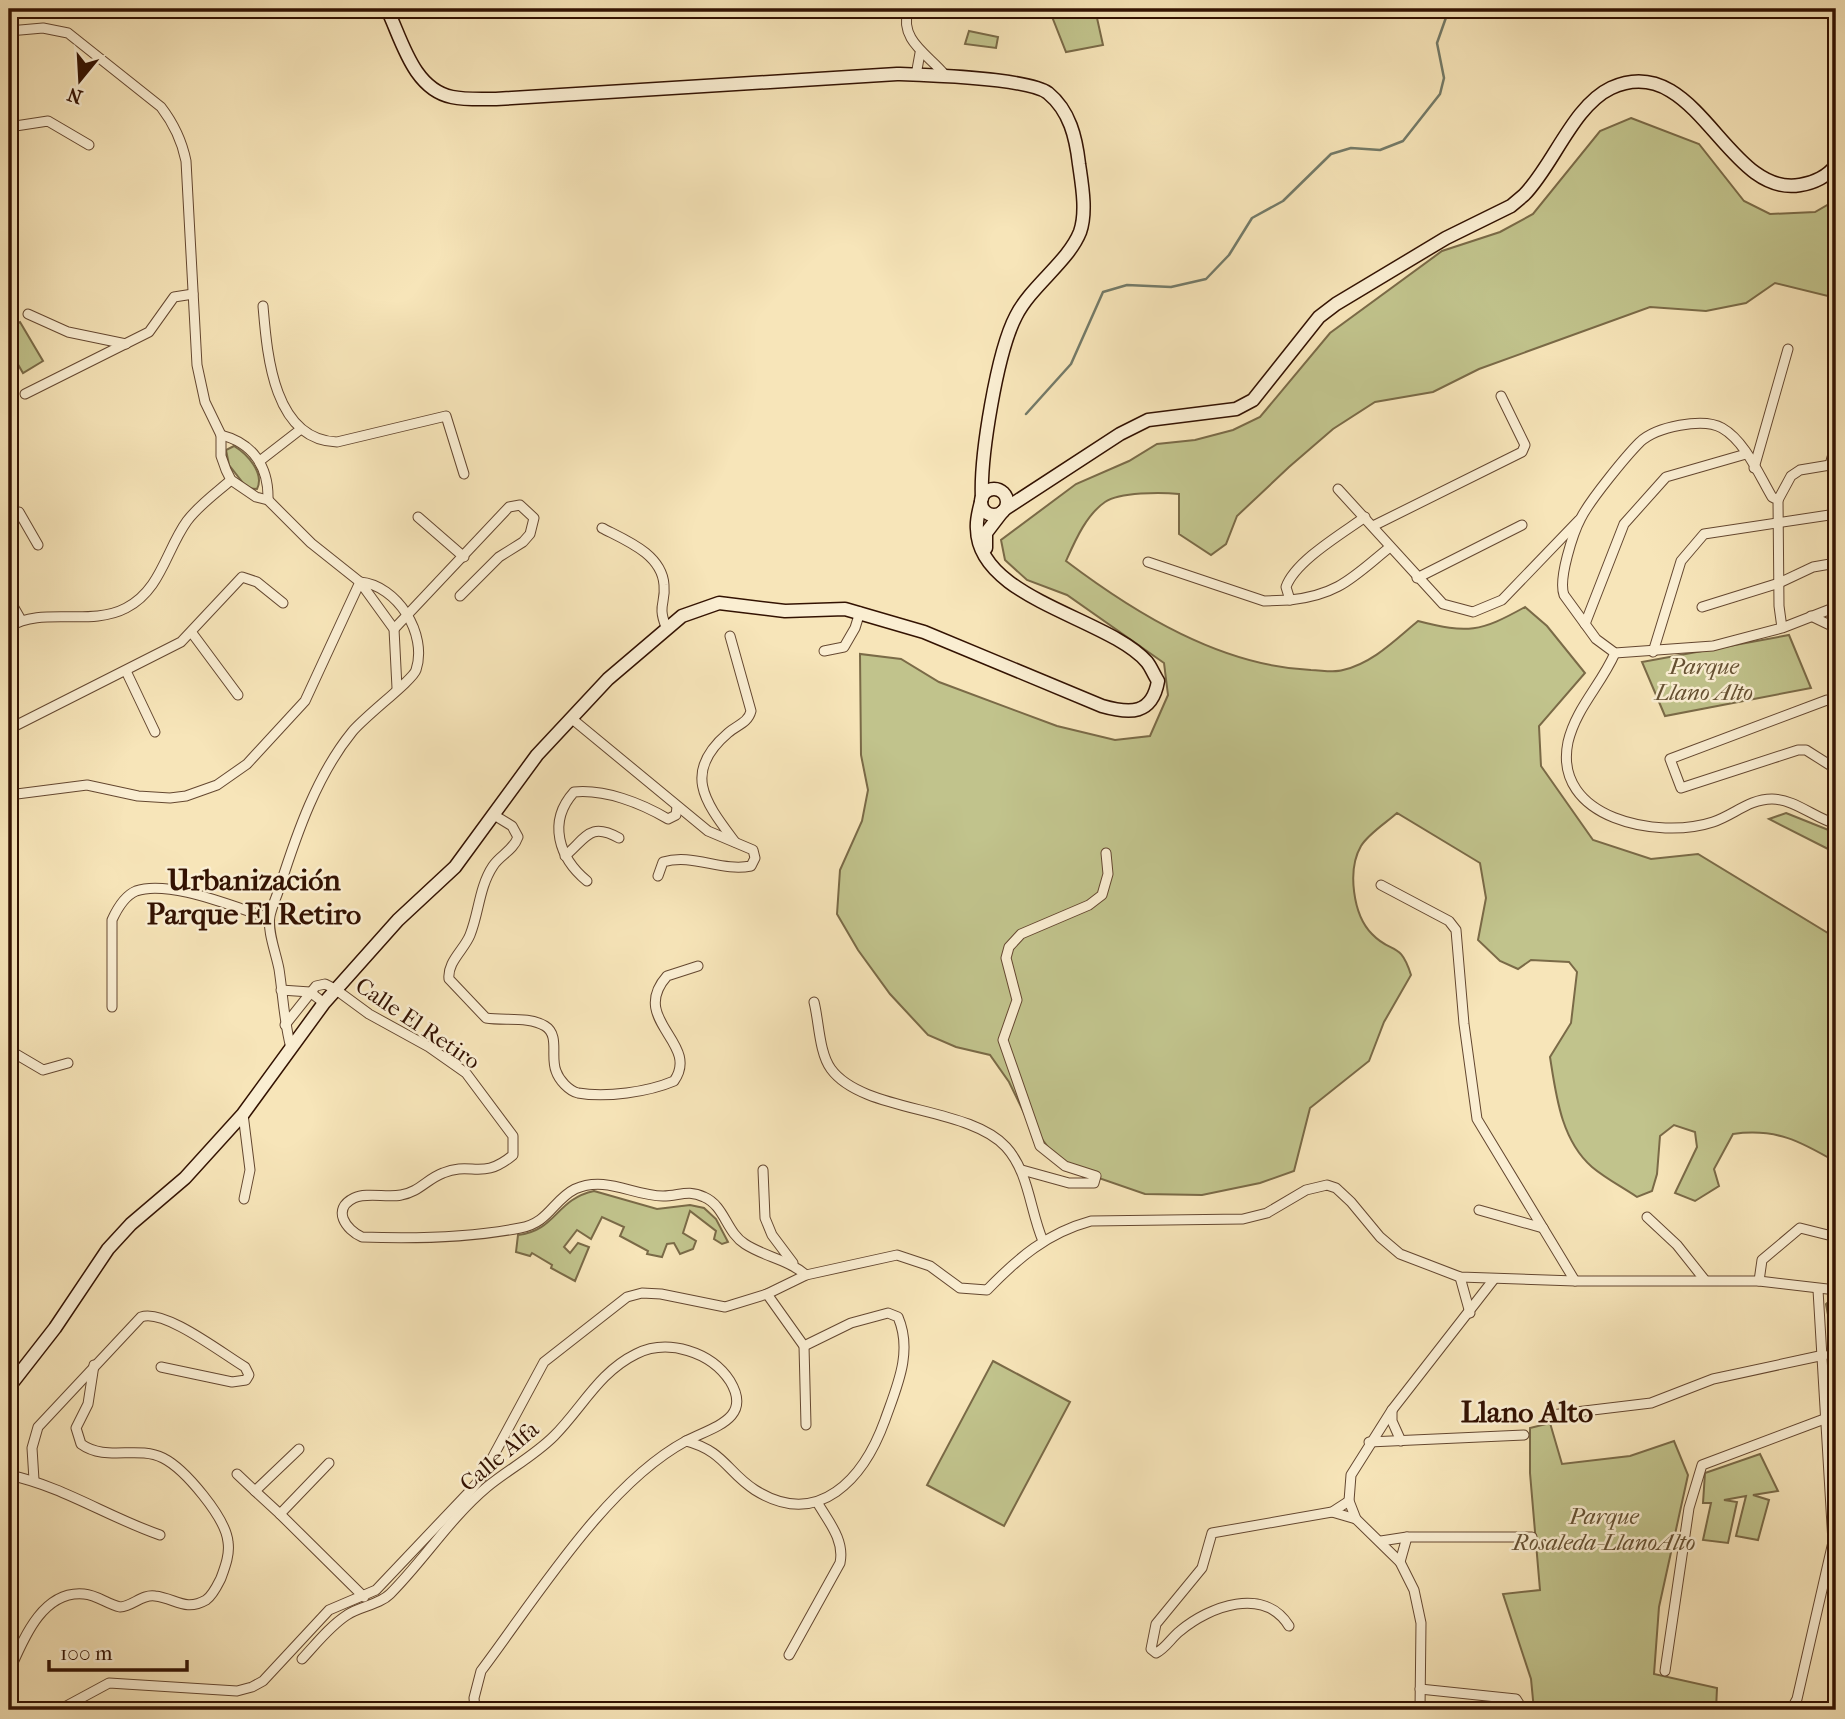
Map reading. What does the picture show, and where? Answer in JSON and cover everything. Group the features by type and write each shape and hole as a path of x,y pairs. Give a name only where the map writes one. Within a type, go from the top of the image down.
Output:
{"street":[{"path":"9,1387 63,1318 108,1249 131,1224 185,1178 243,1114 335,989 398,920 455,867 537,755 608,679 682,616 719,603 785,611 832,607 860,612 924,632 1102,706 1126,713 1146,706 1156,694 1158,681 1146,661 1116,639 1029,595 1003,577 986,555 976,527 982,500 986,448 1000,359 1009,332 1025,300 1080,232 1082,186 1073,129 1062,108 1046,92 945,75 916,75 771,80 496,99 457,98 436,90 412,67 387,9"},
{"path":"908,9 907,33 920,53 945,75"},
{"path":"9,31 43,28 68,33 161,107 169,117 183,146 186,161 200,385 221,435 221,456 231,480 256,497 268,500 311,543 360,582 394,629 397,688"},
{"path":"916,75 920,53"},
{"path":"982,500 988,514 1004,510 1120,434 1148,420 1236,409 1252,400 1311,326 1336,304 1446,238 1511,206 1524,195 1585,111 1600,94 1613,87 1642,82 1669,90 1704,118 1756,175 1770,183 1786,187 1810,183 1836,164"},
{"path":"9,127 48,121 89,145"},
{"path":"25,394 149,332 174,297 193,294"},
{"path":"263,306 270,372 277,392 301,429 327,442 337,442 446,416 464,474"},
{"path":"28,314 68,332 127,344"},
{"path":"1754,468 1788,349"},
{"path":"1373,526 1522,452 1525,445 1501,396"},
{"path":"1338,489 1443,604 1473,612 1489,608 1502,600 1581,519 1641,441 1658,432 1707,423 1722,429 1746,454 1778,500"},
{"path":"261,460 301,429"},
{"path":"221,435 238,441 261,460 269,488 268,500"},
{"path":"1782,628 1778,500 1791,476 1800,470 1833,464 1836,443"},
{"path":"986,448 990,476 1007,501 1004,510 986,533 986,555"},
{"path":"1585,624 1623,524 1665,477 1746,454"},
{"path":"9,626 20,621 91,616 126,608 151,588 187,520 231,480"},
{"path":"982,500 987,491 1026,497"},
{"path":"394,629 513,504 520,505 534,518 530,534 523,542 499,557 460,596"},
{"path":"9,515 19,512 38,545"},
{"path":"1653,652 1681,561 1704,534 1836,514"},
{"path":"418,517 464,556"},
{"path":"1290,600 1286,587 1297,571 1311,556 1365,517"},
{"path":"1581,519 1561,587 1596,639 1615,653 1713,646 1782,628 1836,607"},
{"path":"1417,578 1522,525"},
{"path":"602,528 644,550 661,573 665,586 660,610 666,627"},
{"path":"1148,562 1264,601 1290,600 1322,596 1338,589 1390,547"},
{"path":"1702,607 1779,583 1813,567 1836,564"},
{"path":"9,729 162,653 192,633 210,608 242,577 257,582 283,603"},
{"path":"291,1048 269,918 289,855 327,768 368,714 397,688 409,682 419,658 415,632 408,615 386,591 372,583 360,582"},
{"path":"9,794 87,785 138,796 170,798 194,794 225,780 247,764 305,701 360,582"},
{"path":"9,599 20,621"},
{"path":"824,651 844,647 855,628 860,612"},
{"path":"1811,616 1836,628"},
{"path":"192,633 238,695"},
{"path":"730,636 751,711 747,720 727,734 712,752 701,787 707,804 735,842"},
{"path":"1615,653 1607,671 1574,719 1567,746 1573,785 1582,799 1594,809 1639,824 1683,827 1713,822 1760,800 1774,799 1790,802 1804,812 1836,824"},
{"path":"126,671 155,732"},
{"path":"1836,702 1828,700 1671,757 1678,786 1686,787 1798,750 1805,750 1836,769"},
{"path":"571,718 708,831 753,850 755,862 751,866 739,869 688,859 672,859 663,862 658,876"},
{"path":"587,881 574,870 565,856 557,828 560,815 574,792 604,794 651,809 668,819 676,815 677,807"},
{"path":"494,815 512,826 518,837 513,849 493,865 486,879 473,928 451,965 449,979 486,1018 536,1022 548,1027 553,1037 556,1072 570,1089 577,1093 616,1093 674,1081 681,1063 675,1045 657,1017 655,997 667,976 698,966"},
{"path":"565,856 594,830 604,830 619,838"},
{"path":"1022,1170 1069,1183 1094,1183 1096,1176 1065,1166 1040,1146 1022,1088 1003,1040 1017,1000 1006,958 1011,942 1021,934 1089,905 1102,895 1108,874 1106,853"},
{"path":"1381,885 1449,921 1456,930 1464,1024 1477,1119 1575,1281"},
{"path":"112,1007 112,920 117,909 135,892 163,888 269,918"},
{"path":"285,1025 310,992 320,985 335,989"},
{"path":"281,989 310,992 324,1003"},
{"name":"Calle El Retiro","path":"335,989 369,1014 429,1047 466,1073 513,1136 515,1147 513,1155 506,1161 486,1171 446,1171 416,1191 403,1195 361,1196 352,1199 346,1204 342,1216 344,1225 353,1234 362,1237 428,1240 520,1228 537,1223 574,1190 588,1185 609,1184 651,1195 665,1196 686,1191 705,1197 719,1206 728,1226 742,1242 794,1265 806,1275"},
{"path":"814,1002 826,1061 838,1077 861,1090 990,1134 1004,1144 1022,1170 1032,1215 1043,1241"},
{"path":"9,1050 43,1070 68,1063"},
{"path":"243,1114 250,1170 244,1199"},
{"path":"763,1170 765,1218 772,1235 794,1265"},
{"path":"59,1710 108,1683 237,1690 263,1681 329,1610 376,1590 410,1557 482,1477 544,1362 627,1297 642,1293 661,1294 724,1307 767,1294 806,1275 897,1255 930,1266 960,1287 987,1290 1015,1261 1043,1241 1072,1226 1091,1222 1242,1219 1267,1213 1306,1191 1327,1185 1343,1195 1400,1254 1460,1277 1575,1281 1704,1279 1759,1281 1836,1290"},
{"path":"1479,1210 1543,1228"},
{"path":"1647,1217 1677,1245 1704,1279"},
{"path":"1759,1281 1762,1260 1800,1228 1836,1237"},
{"path":"1460,1277 1470,1313"},
{"path":"1356,1519 1349,1501 1351,1475 1369,1442 1494,1279"},
{"path":"1791,1710 1797,1699 1833,1542 1824,1355 1818,1290"},
{"path":"767,1294 804,1346 806,1425"},
{"path":"475,1710 474,1698 481,1671 560,1565 649,1465 687,1441 715,1452 753,1489 782,1503 817,1502 841,1489 861,1471 875,1448 903,1369 903,1329 898,1317 888,1312 851,1323 804,1346"},
{"path":"34,1480 32,1448 38,1427 128,1326 148,1314 179,1326 245,1367 249,1376 246,1380 232,1382 161,1367"},
{"name":"Calle Alfa","path":"302,1659 326,1632 348,1614 388,1595 486,1488 534,1455 582,1405 605,1373 638,1353 667,1347 690,1351 710,1360 738,1394 736,1410 726,1422 687,1441"},
{"path":"1551,1416 1651,1404 1713,1379 1824,1355"},
{"path":"9,1671 34,1621 59,1597 81,1593 120,1606 145,1596 157,1595 186,1606 209,1598 219,1582 229,1554 228,1539 220,1520 174,1465 150,1454 105,1454 81,1444 76,1428 89,1404 94,1365"},
{"path":"1392,1410 1392,1422 1401,1441"},
{"path":"1665,1671 1689,1507 1702,1465 1827,1418"},
{"path":"1369,1442 1524,1435"},
{"path":"255,1491 299,1449"},
{"path":"280,1514 329,1463"},
{"path":"237,1474 364,1597"},
{"path":"9,1475 34,1480 120,1521 160,1535"},
{"path":"1289,1626 1275,1609 1256,1603 1235,1605 1210,1611 1177,1633 1162,1650 1156,1653 1151,1649 1156,1624 1202,1568 1212,1533 1332,1512 1349,1501"},
{"path":"789,1655 840,1563 841,1544 817,1502"},
{"path":"1332,1512 1356,1519 1400,1562 1419,1607 1420,1710"},
{"path":"1381,1541 1407,1537 1532,1537"},
{"path":"1400,1562 1407,1537"},
{"path":"1420,1689 1516,1699 1523,1710"}],"green space":[{"path":"1049,9 1095,9 1103,45 1066,52"},
{"path":"969,31 998,37 996,48 965,44"},
{"path":"1631,118 1699,144 1744,201 1770,214 1815,212 1836,200 1836,298 1775,283 1746,303 1706,311 1650,307 1479,369 1433,392 1375,402 1333,429 1289,467 1237,516 1226,544 1211,555 1179,534 1179,494 1152,493 1120,496 1098,507 1077,537 1066,561 1151,618 1212,648 1245,659 1311,670 1339,671 1354,667 1383,650 1418,621 1449,628 1473,628 1496,622 1525,607 1547,626 1585,673 1539,726 1541,766 1593,840 1651,859 1698,854 1836,938 1836,1162 1787,1138 1762,1133 1733,1134 1714,1169 1719,1186 1695,1201 1675,1193 1697,1147 1695,1132 1674,1125 1660,1136 1657,1174 1652,1191 1637,1197 1597,1171 1573,1144 1567,1130 1558,1101 1550,1057 1571,1023 1577,972 1569,962 1531,960 1518,969 1500,961 1478,940 1486,898 1480,863 1397,813 1361,846 1354,867 1354,892 1365,926 1379,940 1399,952 1411,975 1384,1022 1369,1061 1310,1108 1294,1171 1260,1183 1202,1195 1145,1194 1061,1165 1026,1117 1009,1082 990,1055 956,1047 928,1035 890,994 858,950 837,914 840,870 862,821 868,790 861,755 860,654 901,659 939,682 1057,726 1115,740 1150,736 1168,695 1164,663 1067,595 1027,580 1005,560 1001,540 1076,484 1129,461 1157,444 1195,440 1233,430 1260,417 1330,333 1442,251 1500,232 1533,214 1600,131"},
{"path":"20,322 43,361 23,373 9,349 9,328"},
{"path":"234,446 257,470 257,489 247,488 229,465 226,450"},
{"name":"Parque Llano Alto","path":"1789,635 1811,688 1665,716 1642,662"},
{"path":"1786,813 1836,833 1836,853 1769,819"},
{"path":"594,1191 657,1209 690,1205 704,1208 716,1219 728,1242 722,1244 714,1239 716,1231 690,1211 683,1233 696,1241 693,1249 680,1254 674,1243 667,1244 662,1257 647,1254 648,1251 620,1236 624,1227 602,1217 591,1239 577,1230 564,1247 570,1253 578,1243 589,1247 575,1281 551,1268 552,1265 532,1253 530,1256 516,1252 518,1235 541,1228 571,1201"},
{"path":"1836,1295 1836,1357 1826,1304"},
{"path":"993,1361 1070,1402 1004,1526 927,1485"},
{"name":"Parque Rosaleda-LlanoAlto","path":"1550,1423 1562,1464 1630,1456 1674,1441 1688,1475 1659,1607 1654,1674 1717,1688 1716,1710 1534,1710 1531,1679 1503,1594 1540,1590 1530,1473 1530,1428"},
{"path":"1760,1454 1778,1491 1753,1495 1769,1500 1758,1540 1736,1536 1746,1496 1724,1500 1737,1502 1728,1543 1703,1540 1711,1503 1703,1503 1705,1473"}],"waterway":[{"path":"1026,414 1071,364 1103,292 1127,285 1171,287 1206,279 1229,255 1252,218 1283,201 1331,154 1351,148 1380,150 1403,141 1440,94 1444,78 1437,43 1449,9"}],"district":[{"name":"Urbanización Parque El Retiro","path":"254,897"},
{"name":"Llano Alto","path":"1527,1412"}]}
